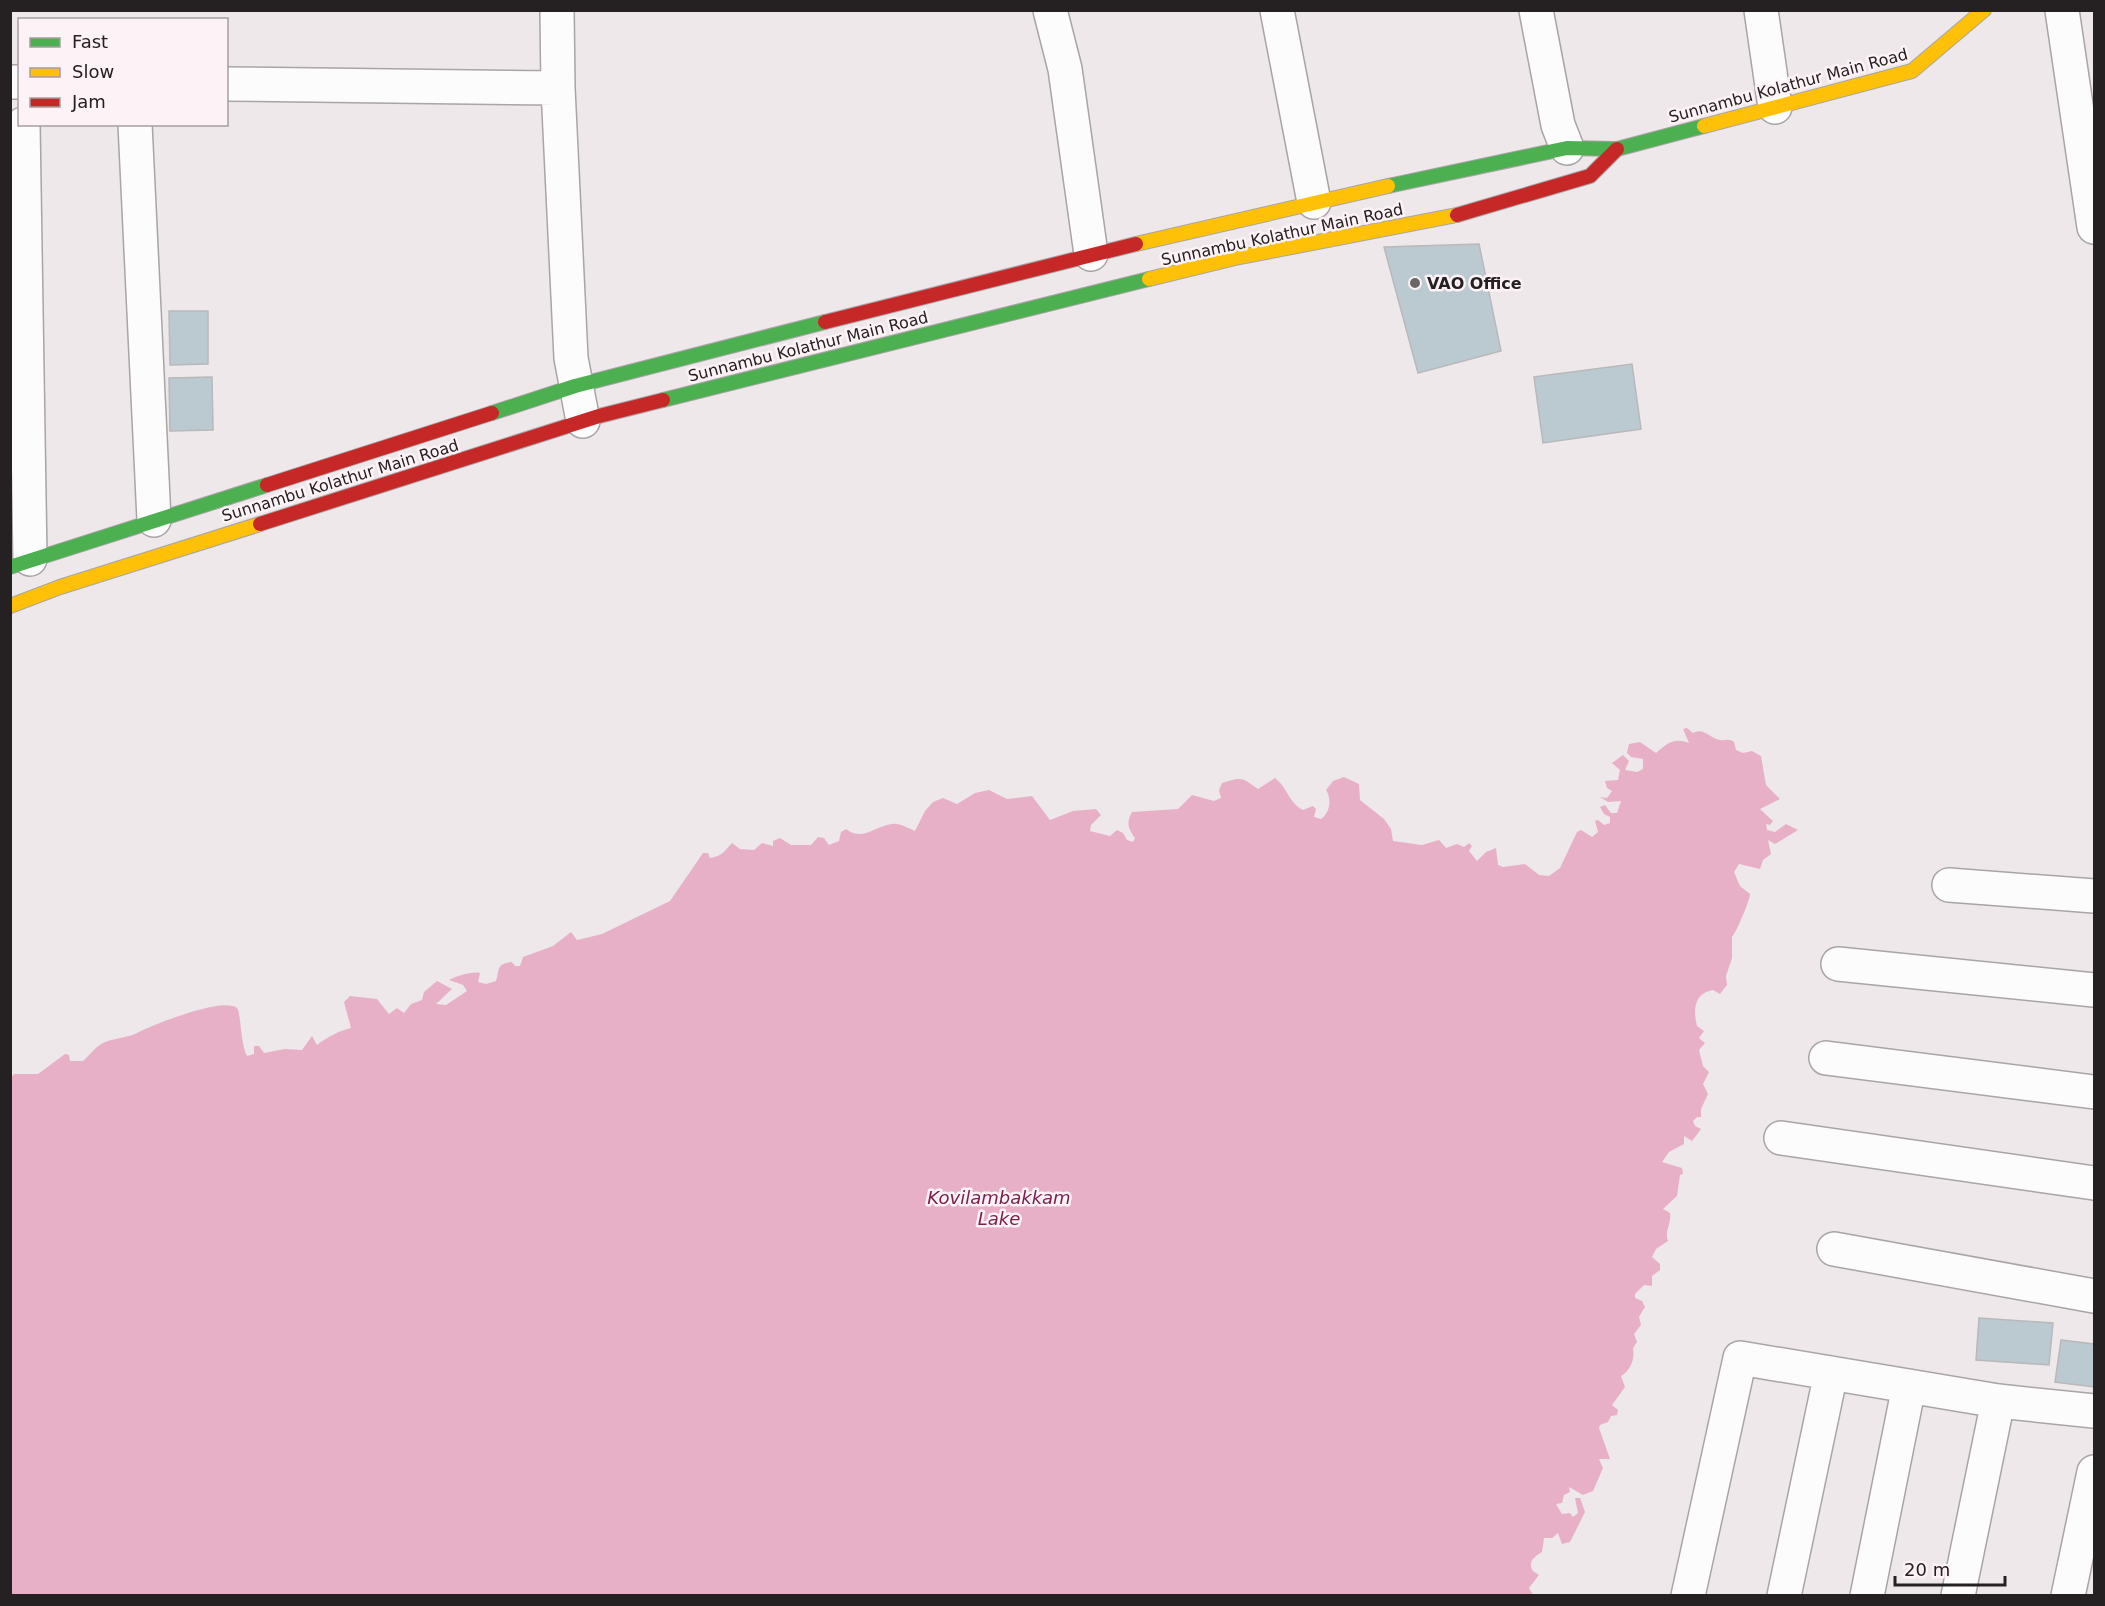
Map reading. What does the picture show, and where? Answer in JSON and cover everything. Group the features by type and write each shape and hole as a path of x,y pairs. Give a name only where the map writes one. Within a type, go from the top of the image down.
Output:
{"street":[{"path":"557,10 558,88 575,386 583,421"},
{"path":"1050,10 1065,69 1091,254"},
{"path":"1277,10 1314,202"},
{"path":"1536,10 1558,125 1567,148"},
{"path":"1761,10 1775,107"},
{"name":"Sunnambu Kolathur Main Road","path":"10,606 60,587 908,319 1091,254 1314,202 1567,148 1617,149 1912,71 1984,10"},
{"path":"2062,10 2094,227"},
{"path":"228,84 558,88"},
{"path":"20,563 23,126"},
{"path":"135,126 154,519"},
{"name":"Sunnambu Kolathur Main Road","path":"20,563 575,386 908,319 1472,212 1590,176 1617,149"},
{"path":"1949,885 2094,896"},
{"path":"1838,964 2094,990"},
{"path":"1826,1058 2094,1092"},
{"path":"1781,1138 2094,1183"},
{"path":"1834,1249 2094,1296"},
{"path":"1688,1596 1740,1358 1998,1401 2094,1411"},
{"path":"1784,1596 1831,1373"},
{"path":"1867,1596 1909,1386"},
{"path":"1958,1596 1998,1401"},
{"path":"2068,1596 2094,1472"}],"water":[{"name":"Kovilambakkam Lake","path":"1687,728 1693,733 1700,731 1716,739 1730,740 1734,742 1736,750 1743,753 1752,751 1761,756 1766,785 1780,799 1760,809 1773,821 1770,825 1766,824 1767,830 1775,832 1786,824 1798,830 1775,844 1768,840 1771,854 1763,860 1760,869 1739,864 1734,872 1740,886 1750,894 1732,937 1732,958 1726,976 1727,985 1720,994 1713,990 1702,995 1695,1009 1697,1026 1704,1031 1699,1038 1705,1043 1699,1050 1703,1066 1709,1072 1703,1084 1708,1094 1701,1109 1701,1117 1693,1121 1695,1126 1701,1129 1692,1141 1684,1136 1684,1144 1669,1152 1662,1162 1682,1168 1683,1174 1680,1175 1677,1196 1663,1209 1670,1213 1668,1241 1656,1249 1652,1257 1660,1264 1660,1270 1652,1276 1652,1286 1644,1285 1635,1294 1635,1298 1642,1301 1645,1307 1639,1317 1641,1325 1634,1334 1637,1342 1633,1348 1632,1364 1621,1376 1625,1387 1612,1405 1618,1410 1617,1415 1611,1416 1608,1422 1600,1425 1599,1428 1610,1459 1599,1459 1603,1468 1593,1491 1583,1495 1569,1487 1570,1492 1564,1495 1562,1503 1556,1504 1562,1514 1570,1513 1573,1517 1578,1513 1575,1498 1580,1498 1585,1512 1570,1542 1562,1544 1558,1533 1552,1538 1544,1538 1542,1552 1531,1562 1531,1568 1539,1575 1529,1588 1533,1595 11,1595 10,1079 14,1074 38,1074 65,1054 69,1055 70,1061 83,1061 103,1043 133,1035 188,1013 230,1005 238,1010 247,1056 254,1054 254,1046 259,1046 264,1053 285,1049 302,1050 312,1036 317,1045 351,1028 344,1002 350,996 377,999 389,1014 397,1008 404,1013 411,1004 422,1000 424,992 437,981 452,989 436,1004 446,1005 467,991 463,985 449,980 464,974 480,973 478,982 486,984 496,981 503,964 512,962 515,966 520,966 523,957 553,946 571,932 577,940 602,934 670,901 703,853 708,853 710,858 718,856 732,843 740,849 754,850 762,843 773,846 773,841 780,838 791,845 811,845 818,837 824,838 829,845 839,841 841,832 846,829 852,833 863,834 892,824 915,831 925,811 933,802 943,798 957,804 975,793 989,790 1007,799 1032,796 1050,820 1073,811 1096,809 1101,815 1091,825 1090,831 1110,836 1117,830 1123,833 1127,840 1133,842 1135,838 1128,822 1132,812 1178,809 1192,795 1214,801 1221,798 1219,790 1222,783 1238,779 1245,780 1258,789 1275,778 1298,807 1303,810 1313,806 1316,809 1314,817 1321,819 1329,806 1326,790 1333,781 1344,777 1359,784 1360,800 1384,819 1391,829 1393,841 1422,845 1439,840 1446,848 1457,844 1464,847 1469,843 1472,846 1469,851 1477,861 1486,852 1496,848 1498,865 1503,867 1525,864 1539,875 1549,876 1560,868 1577,832 1581,830 1592,837 1598,832 1595,821 1598,820 1604,825 1610,823 1610,817 1604,814 1600,807 1605,805 1611,813 1617,813 1621,801 1608,802 1600,797 1607,798 1612,791 1607,788 1605,781 1618,780 1620,770 1612,763 1623,755 1629,761 1625,770 1637,772 1643,769 1643,759 1631,757 1627,753 1629,744 1640,742 1656,753 1674,741 1689,743 1683,729"}],"building":[{"path":"1479,244 1501,351 1418,373 1384,247"},
{"path":"169,311 208,311 208,364 170,365"},
{"path":"1632,364 1641,429 1543,443 1534,377"},
{"path":"212,377 213,430 170,431 169,378"},
{"path":"1979,1318 2053,1323 2049,1365 1976,1360"},
{"path":"2061,1340 2094,1344 2094,1387 2055,1382"}],"traffic: fast":[{"path":"1388,186 1567,148 1617,149 1704,126"},
{"path":"663,400 1149,279"},
{"path":"492,413 575,386 825,322"},
{"path":"10,567 267,485"}],"traffic: slow":[{"path":"1704,126 1912,71 1984,10"},
{"path":"1136,244 1388,186"},
{"path":"1149,279 1235,258 1457,215"},
{"path":"10,606 60,587 260,524"}],"traffic: jam":[{"path":"1457,215 1590,176 1617,149"},
{"path":"825,322 1136,244"},
{"path":"260,524 599,416 663,400"},
{"path":"267,485 492,413"}],"place":[{"name":"VAO Office","path":"1415,283"}]}
